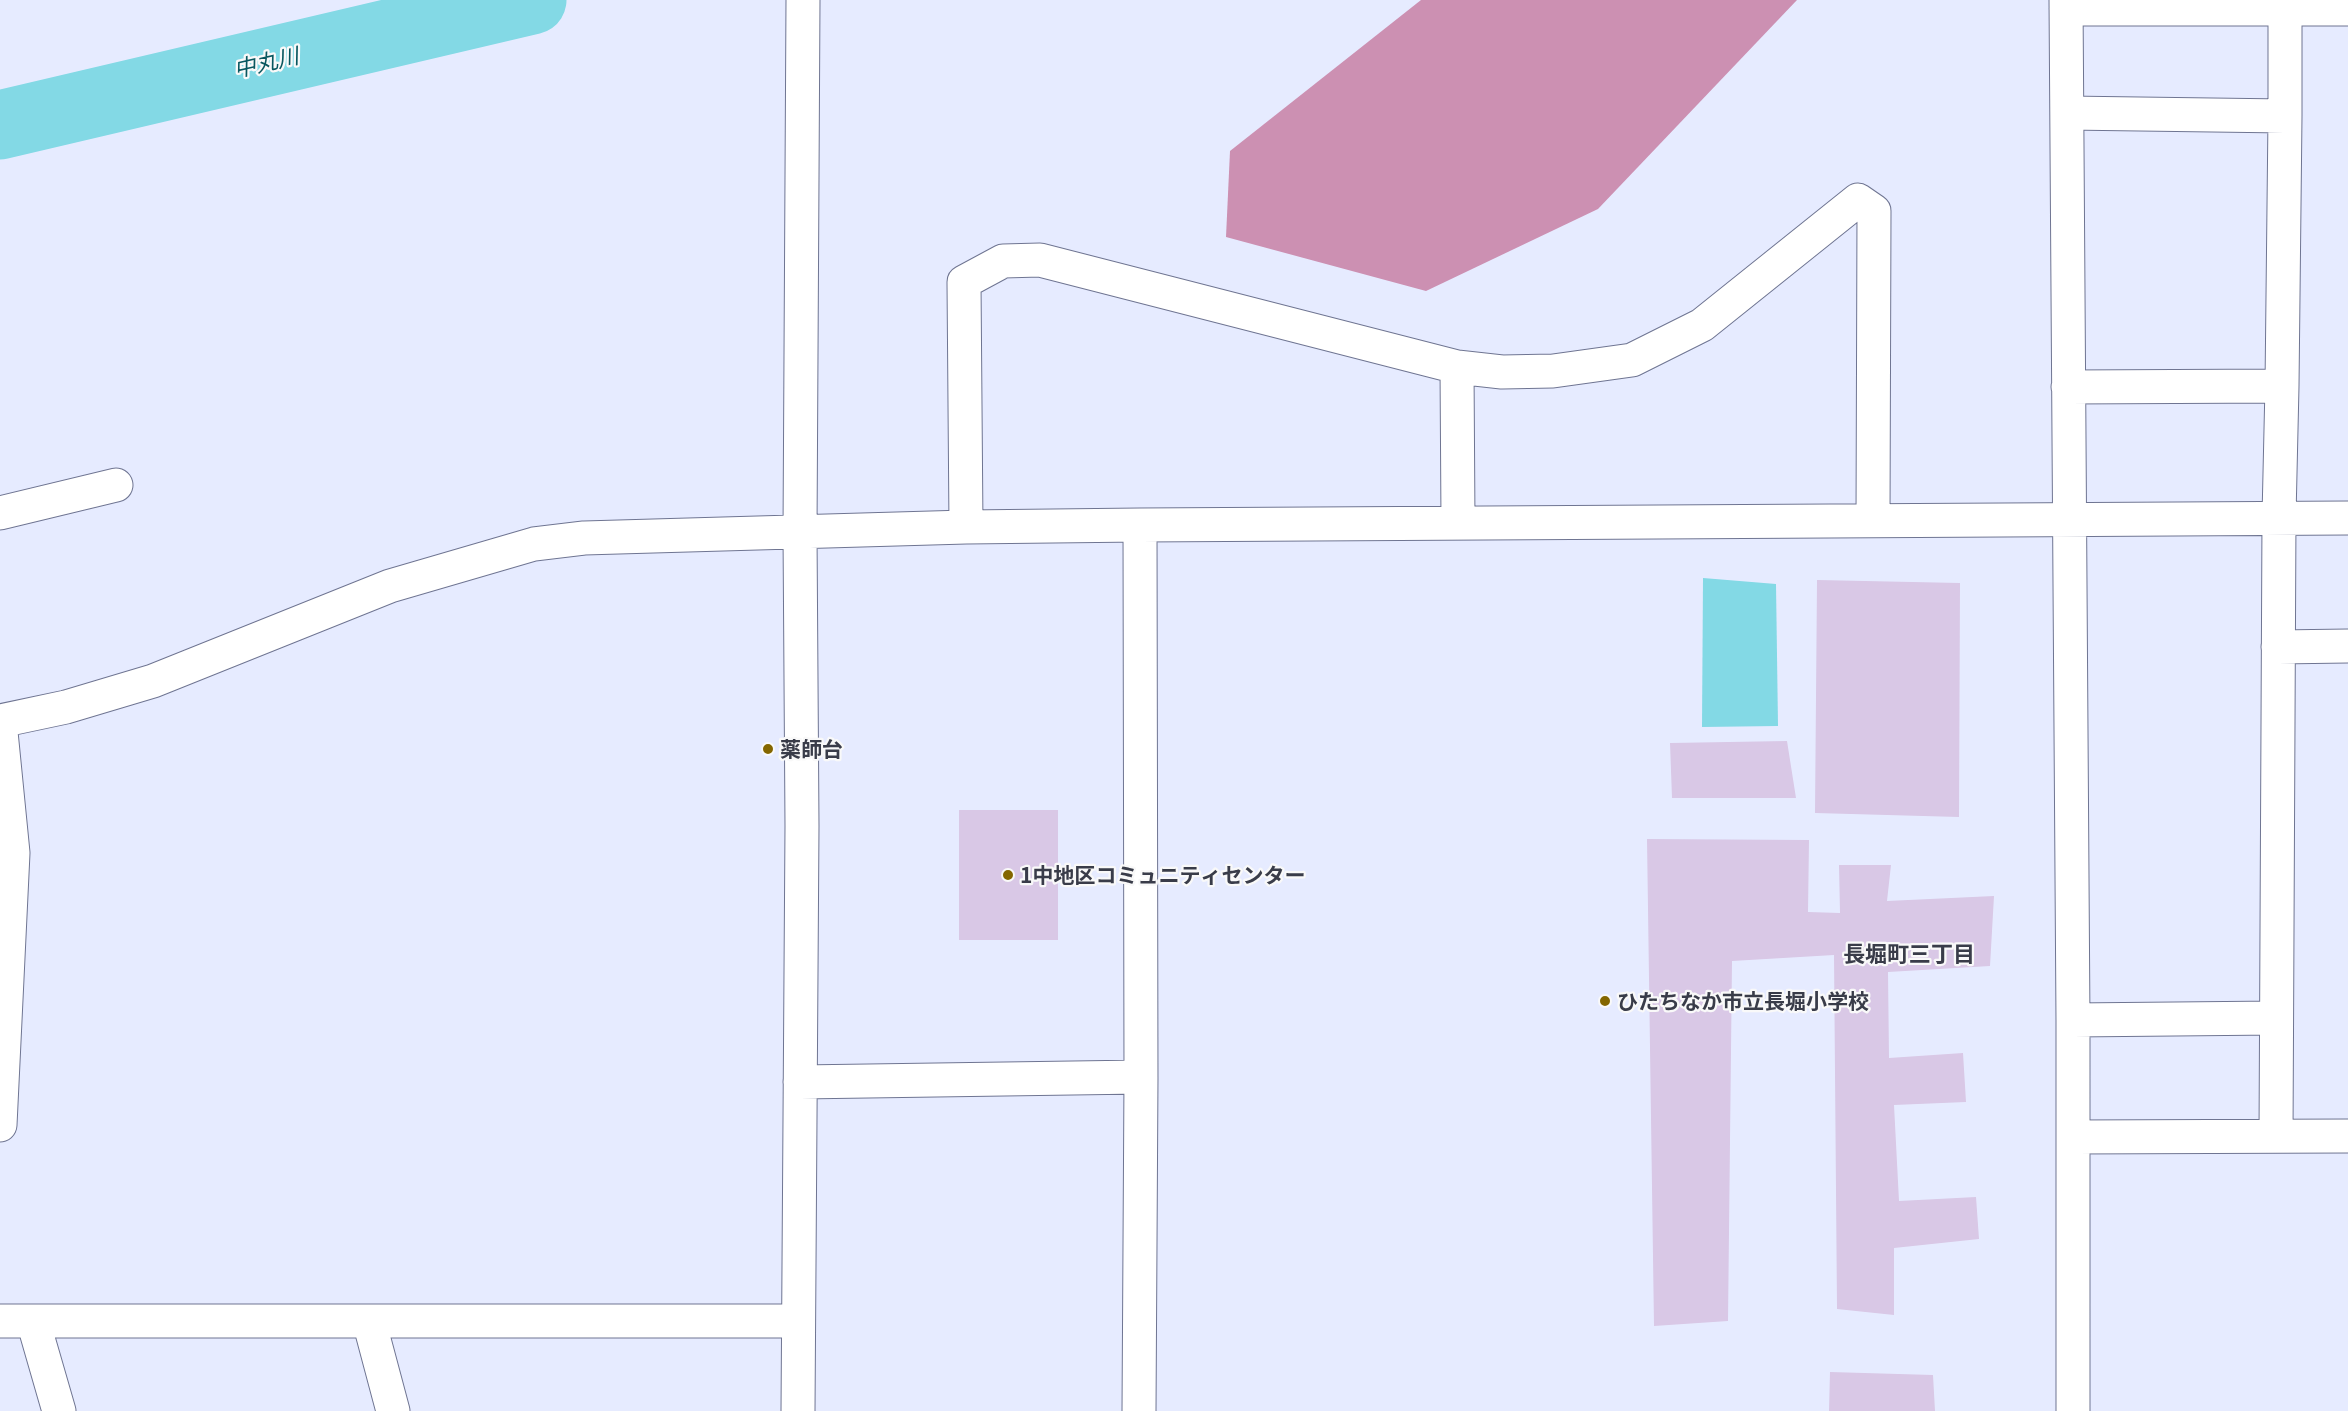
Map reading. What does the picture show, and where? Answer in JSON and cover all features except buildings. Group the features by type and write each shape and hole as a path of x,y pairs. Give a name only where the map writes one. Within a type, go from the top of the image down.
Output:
{"street":[{"path":"2073,1411 2073,1020 2066,5 2348,9"},
{"path":"798,1411 802,826 800,532 803,8"},
{"path":"2276,1136 2279,517 2285,9"},
{"path":"2067,113 2285,116"},
{"path":"966,527 964,282 1003,261 1040,260 1457,367 1502,372 1553,371 1632,360 1702,325 1857,200 1874,212 1873,519"},
{"path":"1457,367 1458,523"},
{"path":"2068,387 2282,386"},
{"path":"0,513 116,485"},
{"path":"0,1125 13,853 0,721 66,707 153,681 390,586 534,544 584,538 966,527 1873,519 2348,518"},
{"path":"1139,1411 1140,525"},
{"path":"2278,647 2348,646"},
{"path":"2073,1020 2276,1018"},
{"path":"800,1082 1141,1077"},
{"path":"2073,1137 2348,1136"},
{"path":"0,1321 798,1321"},
{"path":"33,1321 59,1411"},
{"path":"369,1321 393,1411"}],"shaded area":[{"path":"1421,0 1797,0 1598,209 1426,291 1226,237 1230,151"}],"water":[{"path":"1703,578 1776,584 1778,726 1702,727"}],"waterway":[{"name":"中丸川","path":"0,125 532,0"}],"place":[{"name":"薬師台","path":"768,749"},
{"name":"1中地区コミュニティセンター","path":"1008,875"},
{"name":"ひたちなか市立長堀小学校","path":"1605,1001"}],"district":[{"name":"長堀町三丁目","path":"1909,954"}]}
